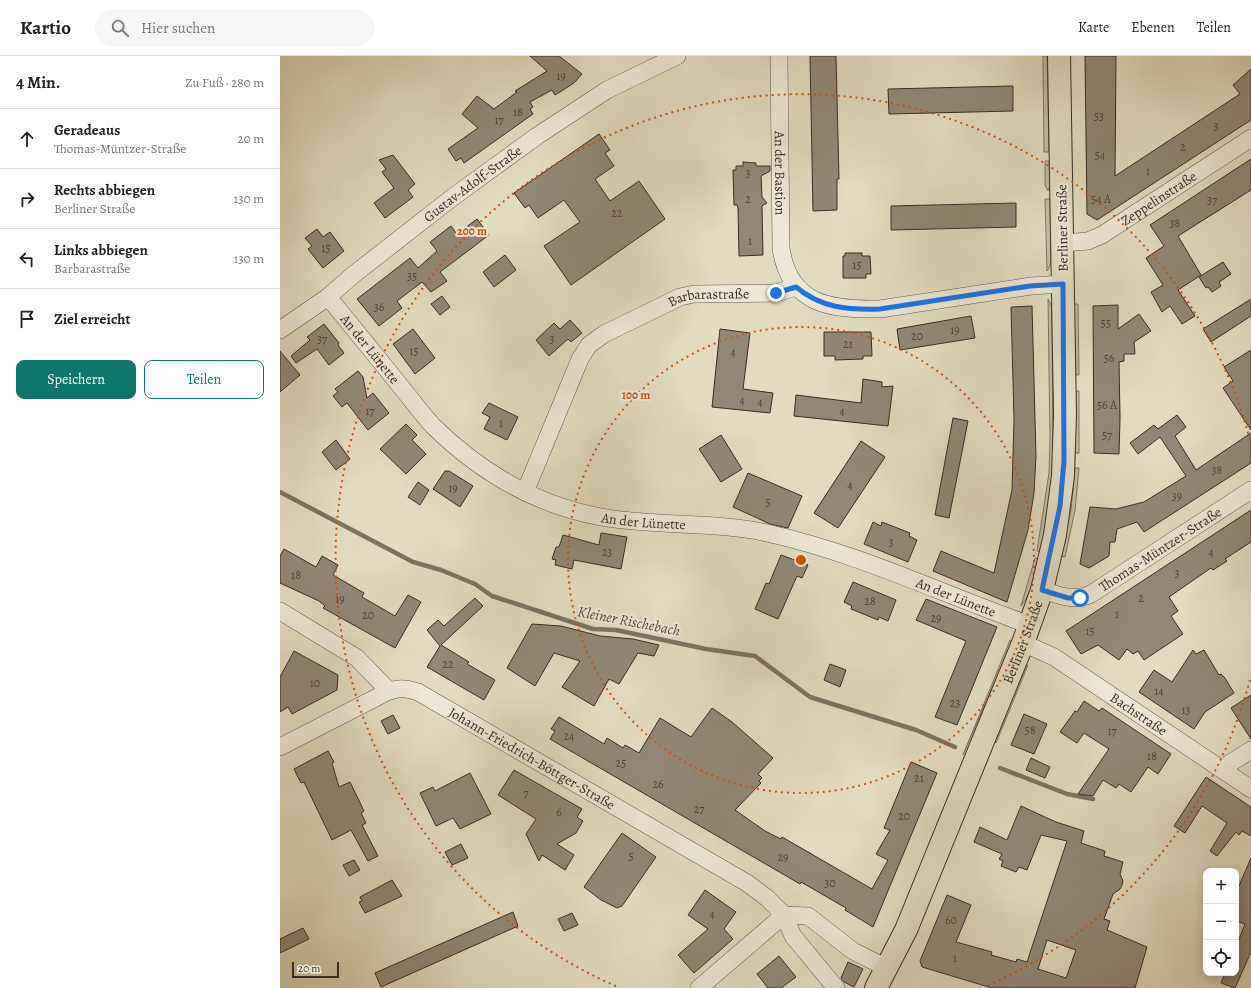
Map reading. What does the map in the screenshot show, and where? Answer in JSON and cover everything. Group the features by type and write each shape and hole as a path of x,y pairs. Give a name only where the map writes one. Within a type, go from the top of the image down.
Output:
{"main road":[{"name":"Berliner Straße","path":"876,988 906,930 1027,634 1042,590 1059,513 1064,461 1059,56"}],"street":[{"name":"Gustav-Adolf-Straße","path":"280,330 328,297 353,275 453,197 537,136 607,90 677,56"},
{"name":"An der Bastion","path":"779,56 781,248 784,264 796,287"},
{"name":"Zeppelinstraße","path":"1062,244 1088,241 1102,235 1251,138"},
{"path":"796,287 807,297 820,302 835,307 857,310 880,309 1030,286 1063,284"},
{"name":"Barbarastraße","path":"526,492 580,359 590,345 604,334 680,297 694,294 776,293 796,287"},
{"name":"An der Lünette","path":"328,297 432,424 461,452 501,480 555,506 600,517 643,523 765,532 855,557 1027,634"},
{"name":"Thomas-Müntzer-Straße","path":"1042,590 1068,598 1080,598 1091,594 1251,490"},
{"path":"280,611 357,658 389,691"},
{"name":"Bachstraße","path":"1027,634 1054,657 1251,789"},
{"name":"Johann-Friedrich-Böttger-Straße","path":"280,747 389,691 398,688 408,688 747,883 784,914 793,936 836,988"},
{"path":"1221,769 1251,750"},
{"path":"699,988 784,914 808,916 853,951 887,968"}],"shaded area":[{"path":"1043,56 1047,56 1049,152 1044,152"},
{"path":"1045,161 1049,161 1050,185 1048,191 1045,185"},
{"path":"1045,199 1050,199 1051,259 1050,266 1047,271"},
{"path":"1048,299 1052,307 1053,466 1041,552 1037,551 1049,473 1050,438"},
{"path":"1074,304 1078,304 1079,375 1076,375"},
{"path":"1075,391 1079,391 1079,453 1075,453"},
{"path":"1075,468 1079,468 1075,510 1065,557 1061,556 1071,510"},
{"path":"1035,558 1039,559 1029,594 1021,606"},
{"path":"1010,640 1011,644 963,755"},
{"path":"1028,665 996,743 995,740 1024,668"}],"building":[{"path":"530,56 559,56 582,74 574,83 555,95 552,90 530,102 533,107 530,109 533,114 464,163 461,158 456,161 448,149 478,128 462,114 477,96 494,109 517,92 515,91 547,71"},
{"path":"810,56 836,56 839,179 837,179 837,210 813,211"},
{"path":"1085,56 1116,56 1115,176 1240,94 1233,85 1251,69 1251,120 1097,220 1087,214"},
{"path":"1013,86 1013,111 889,114 888,89"},
{"path":"599,134 610,150 605,153 614,166 595,179 610,201 639,181 665,219 571,285 544,246 580,222 564,200 538,218 529,205 525,208 514,193"},
{"path":"393,155 415,184 408,190 413,197 385,218 374,203 394,188 382,172 386,169 379,160"},
{"path":"1251,159 1251,190 1178,236 1201,275 1178,290 1195,316 1182,324 1170,306 1162,312 1151,292 1163,285 1146,258 1164,246 1150,225"},
{"path":"743,162 756,163 756,166 770,166 770,171 761,176 762,197 767,203 762,206 763,255 739,256 738,208 737,205 734,205 733,170 736,170 736,166 743,166"},
{"path":"1016,203 1016,227 891,230 891,206"},
{"path":"477,219 489,235 440,272 447,281 431,292 422,282 397,301 402,308 379,326 357,299 410,258 418,268 437,251 430,242 451,226 457,234"},
{"path":"317,229 323,237 330,232 344,251 323,268 308,249 312,246 305,238"},
{"path":"845,253 862,253 862,256 870,256 871,274 866,274 866,278 843,278 843,256 845,256"},
{"path":"505,255 516,270 494,287 483,272"},
{"path":"1223,262 1231,274 1219,282 1221,286 1212,292 1208,287 1206,288 1199,277"},
{"path":"442,296 450,307 440,315 431,304"},
{"path":"1251,299 1251,316 1211,342 1203,329"},
{"path":"1118,305 1118,329 1139,314 1151,331 1134,342 1135,354 1124,354 1124,361 1119,362 1119,454 1094,453 1093,306"},
{"path":"1032,306 1036,456 1034,493 1028,530 1007,602 933,571 941,551 994,573 1012,490 1014,419 1011,307"},
{"path":"971,316 975,338 900,350 897,329"},
{"path":"570,320 582,333 571,342 568,339 549,356 536,340 554,323 560,329"},
{"path":"324,324 339,343 338,345 344,353 329,365 317,349 296,363 291,356 310,340 307,337"},
{"path":"413,329 435,358 415,374 393,344"},
{"path":"720,329 750,333 743,389 773,393 770,413 712,407"},
{"path":"824,332 871,332 872,356 863,356 863,359 835,360 835,356 824,356"},
{"path":"1251,350 1251,430 1223,388 1233,381 1224,367"},
{"path":"280,351 300,375 280,392"},
{"path":"358,371 363,377 367,398 373,393 389,413 368,430 347,403 342,407 333,396 338,392 335,389"},
{"path":"863,379 882,382 882,387 893,386 888,426 794,416 796,395 861,403"},
{"path":"489,403 518,417 507,440 484,429 490,417 482,413"},
{"path":"1177,415 1186,427 1175,436 1196,470 1251,433 1251,463 1144,532 1137,522 1117,529 1115,542 1110,542 1109,556 1089,568 1080,564 1090,507 1116,509 1144,502 1186,476 1160,437 1138,454 1130,443 1154,425 1158,429"},
{"path":"953,418 968,421 949,518 935,515"},
{"path":"406,424 417,435 412,440 426,454 406,474 380,449"},
{"path":"721,435 742,469 721,482 699,449"},
{"path":"336,440 350,459 336,470 322,452"},
{"path":"861,441 885,457 838,528 814,513"},
{"path":"445,471 449,471 473,486 460,507 433,489"},
{"path":"748,473 802,496 788,528 770,524 733,507"},
{"path":"418,482 429,490 420,505 408,497"},
{"path":"1251,510 1251,542 1225,559 1227,561 1213,570 1211,568 1169,597 1178,611 1171,616 1183,634 1144,660 1138,651 1133,654 1127,649 1119,660 1098,645 1081,654 1066,631"},
{"path":"873,522 881,526 882,522 910,533 909,536 917,540 908,562 864,544"},
{"path":"601,533 627,537 621,569 574,560 572,569 555,565 556,560 552,559 556,547 559,547 563,535 599,545"},
{"path":"284,549 316,567 322,556 338,565 333,575 364,593 362,597 395,616 408,595 421,602 395,648 323,608 325,606 319,601 280,583 280,556"},
{"path":"781,555 808,565 802,578 797,576 778,619 755,609 766,583 769,584"},
{"path":"853,582 896,600 888,621 879,617 878,620 851,609 852,606 844,602"},
{"path":"475,598 483,606 441,645 469,662 467,664 495,680 484,700 427,667 440,646 427,630 438,620 444,626"},
{"path":"926,599 997,627 957,725 935,717 966,641 916,620"},
{"path":"532,624 561,626 600,636 633,639 659,645 654,656 638,653 619,684 609,679 594,706 562,687 580,661 554,653 535,686 507,668"},
{"path":"1193,650 1196,654 1204,650 1219,675 1221,674 1225,678 1234,693 1205,712 1194,729 1139,692 1154,670 1172,682"},
{"path":"294,651 338,675 337,690 292,714 288,707 280,712 280,677"},
{"path":"830,664 846,670 840,687 824,680"},
{"path":"1251,695 1251,739 1231,708"},
{"path":"1084,701 1099,711 1102,708 1171,754 1158,774 1148,767 1131,792 1119,784 1116,788 1103,780 1093,796 1078,794 1109,749 1084,733 1077,743 1060,732"},
{"path":"712,708 732,722 773,758 758,774 762,778 759,781 761,783 735,810 765,831 781,839 782,837 872,889 888,860 876,854 890,830 884,828 911,762 937,773 873,927 845,910 846,908 801,882 800,884 550,739 555,731 551,729 559,717 604,744 607,738 623,748 625,745 639,753 660,718 691,737"},
{"path":"1024,714 1047,724 1034,754 1011,745"},
{"path":"393,715 400,728 388,734 381,721"},
{"path":"328,751 334,762 332,763 339,787 350,782 364,811 361,813 366,823 362,825 378,856 368,861 351,830 332,840 304,782 301,783 294,769"},
{"path":"1031,758 1050,767 1045,778 1026,770"},
{"path":"514,770 582,809 577,817 583,821 576,833 557,844 574,855 565,870 542,855 539,861 526,834 536,819 498,795"},
{"path":"470,773 491,814 460,829 453,818 436,826 420,793 433,787 435,791"},
{"path":"1206,777 1251,807 1251,836 1242,831 1239,835 1236,832 1217,856 1210,851 1227,823 1202,806 1185,833 1174,826"},
{"path":"1021,806 1056,822 1084,831 1081,843 1105,851 1104,856 1123,862 1120,874 1123,881 1122,885 1120,889 1113,894 1104,919 1110,921 1107,930 1147,947 1135,988 992,988 922,967 920,961 947,895 971,905 956,942 992,952 991,955 1016,962 1017,959 1027,962 1067,841 1041,835 1027,870 1019,867 1016,872 1001,866 1003,861 999,859 1002,854 974,842 980,827 1007,840","holes":["1047,940 1076,950 1066,978 1038,969"]},
{"path":"622,833 656,857 622,906 617,908 601,900 584,887"},
{"path":"461,844 468,858 452,865 445,852"},
{"path":"1251,858 1251,952 1235,988 1221,983 1224,976 1239,976 1239,939 1245,924 1239,922 1239,886"},
{"path":"354,860 360,870 349,876 343,865"},
{"path":"392,880 402,896 365,913 359,902 362,901 360,897"},
{"path":"705,890 736,912 724,929 733,939 694,973 678,955 708,929 688,915"},
{"path":"513,912 518,926 381,987 375,973"},
{"path":"572,913 578,925 564,931 558,919"},
{"path":"303,928 309,939 280,953 280,939"},
{"path":"779,956 796,977 781,988 768,988 757,974"},
{"path":"848,962 863,969 854,987 844,982 841,978"}],"waterway":[{"name":"Kleiner Rischebach","path":"280,492 413,562 441,570 475,584 492,596 593,629 616,630 706,649 755,656 810,697 916,730 955,747"},
{"name":"Kleiner Rischebach","path":"1000,768 1067,794 1093,799"}],"route":[{"path":"776,293 796,287 807,297 820,302 835,307 857,310 880,309 1030,286 1063,284 1065,415 1064,461 1060,506 1042,590 1068,598 1080,598"}]}
